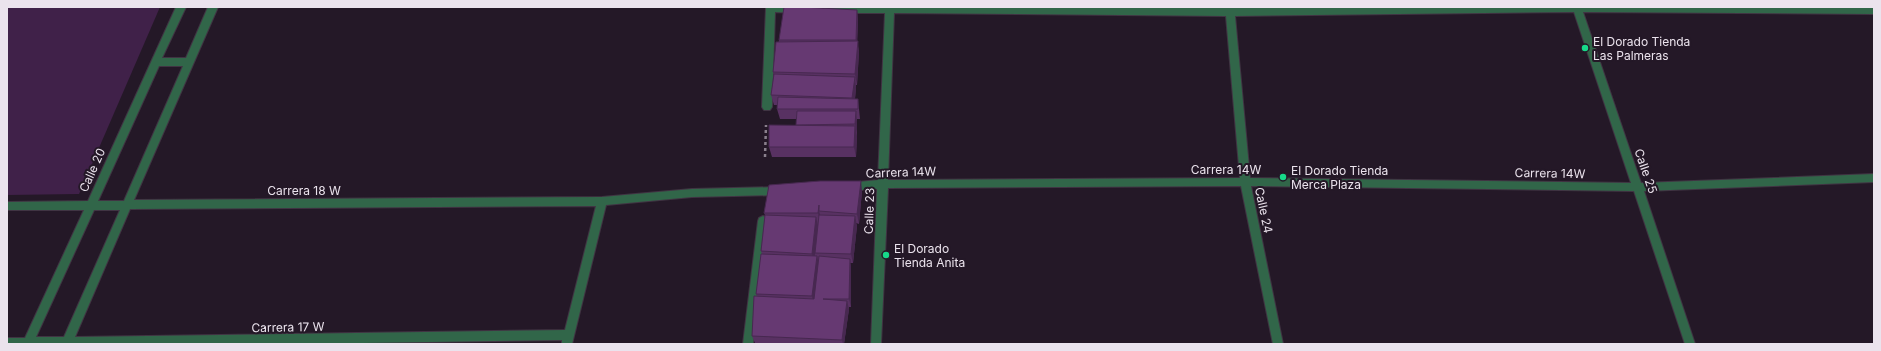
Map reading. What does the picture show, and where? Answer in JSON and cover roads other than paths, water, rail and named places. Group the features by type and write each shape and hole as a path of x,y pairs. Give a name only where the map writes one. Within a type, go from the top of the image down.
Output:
{"street":[{"name":"Calle 20","path":"28,344 181,7"},
{"path":"66,344 213,7"},
{"path":"818,9 1230,10 1577,7 1874,10"},
{"name":"Calle 25","path":"1577,7 1690,344"},
{"path":"767,107 771,8 803,9"},
{"name":"Calle 23","path":"876,344 890,9"},
{"name":"Calle 24","path":"1230,10 1245,182 1278,344"},
{"path":"156,62 189,62"},
{"name":"Carrera 14W","path":"835,188 883,184 1245,182 1638,187 1874,178"},
{"path":"568,340 602,200 692,193 789,191"},
{"name":"Carrera 18 W","path":"7,206 602,200"},
{"path":"748,344 763,221"},
{"name":"Carrera 17 W","path":"7,343 66,344 568,340"}],"place":[{"name":"El Dorado Tienda Las Palmeras","path":"1585,48"},
{"name":"El Dorado Tienda Merca Plaza","path":"1283,177"},
{"name":"El Dorado Tienda Anita","path":"886,255"}]}
